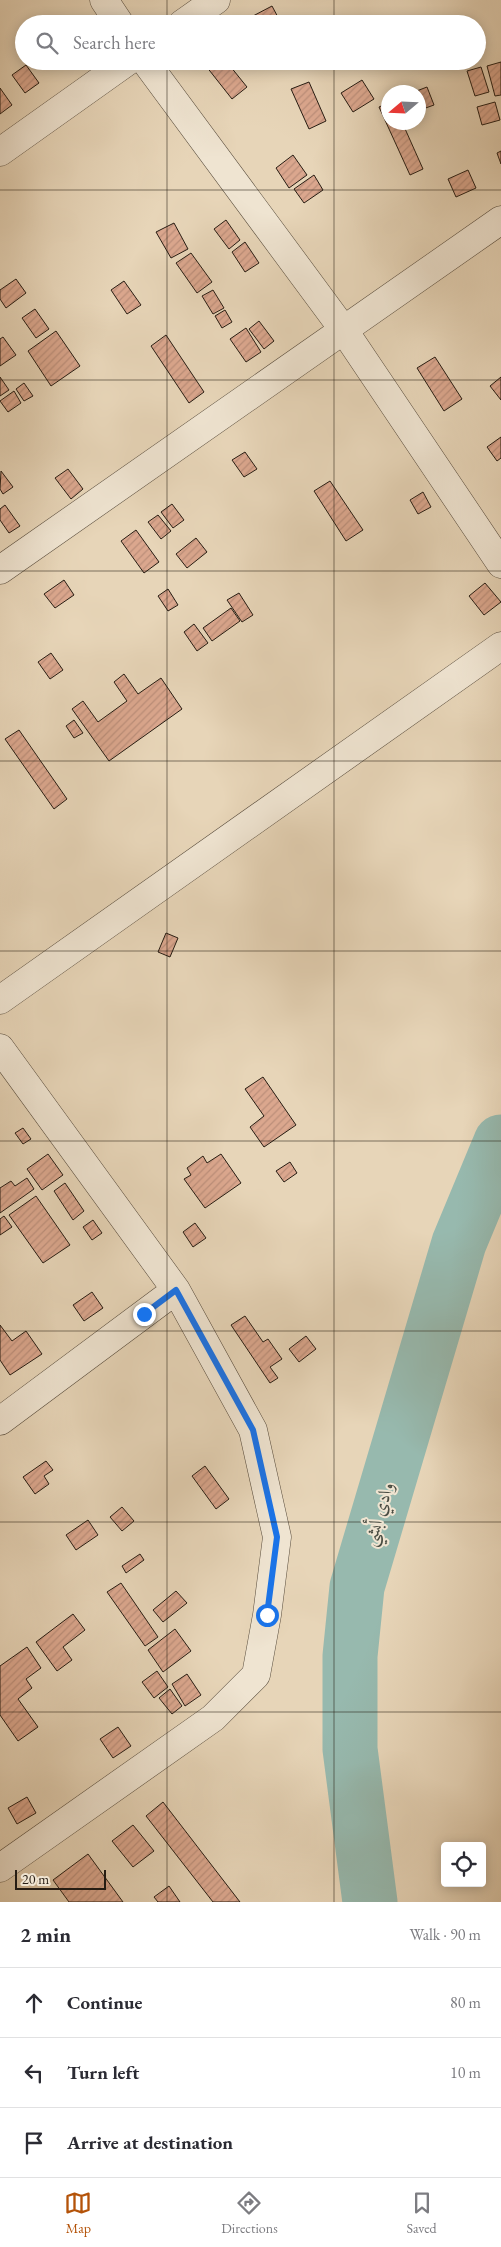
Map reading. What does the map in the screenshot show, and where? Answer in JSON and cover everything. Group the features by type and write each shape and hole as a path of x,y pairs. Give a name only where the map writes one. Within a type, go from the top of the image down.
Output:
{"street":[{"path":"104,0 114,15"},
{"path":"195,15 216,0"},
{"path":"0,152 115,70"},
{"path":"152,70 343,329 501,564"},
{"path":"0,570 501,220"},
{"path":"0,1000 501,646"},
{"path":"0,1048 176,1290 253,1430 277,1537 267,1615 256,1675 213,1718 0,1868"},
{"path":"0,1421 176,1290"}],"building":[{"path":"272,6 277,15 255,15"},
{"path":"501,62 501,95 495,96 487,66"},
{"path":"19,70 30,70 39,83 25,93 12,75"},
{"path":"209,70 233,70 247,87 232,99"},
{"path":"482,70 489,92 475,96 467,71"},
{"path":"362,80 374,99 353,112 341,93"},
{"path":"309,82 326,121 309,129 291,89"},
{"path":"426,87 434,105 426,108"},
{"path":"0,88 12,105 0,114"},
{"path":"495,102 500,120 482,125 477,107"},
{"path":"389,130 406,130 423,169 410,175"},
{"path":"501,151 501,164 497,153"},
{"path":"293,155 307,175 289,188 276,168"},
{"path":"468,170 476,188 456,197 448,179"},
{"path":"314,175 323,190 304,203 294,189"},
{"path":"226,220 240,240 229,249 214,229"},
{"path":"174,223 188,249 171,258 156,232"},
{"path":"245,242 259,263 245,272 232,252"},
{"path":"191,253 212,282 197,293 176,263"},
{"path":"16,279 26,293 6,308 0,299 0,290"},
{"path":"124,281 141,305 127,314 111,290"},
{"path":"213,290 224,308 213,314 202,296"},
{"path":"35,309 49,329 36,338 22,318"},
{"path":"225,310 232,322 222,328 215,316"},
{"path":"259,321 274,341 264,349 249,329"},
{"path":"246,328 261,352 246,362 230,339"},
{"path":"56,331 80,366 51,386 28,351"},
{"path":"166,335 204,392 189,403 151,346"},
{"path":"3,337 16,355 0,366 0,339"},
{"path":"435,357 462,399 444,411 417,368"},
{"path":"0,377 9,390 0,396"},
{"path":"501,377 501,400 490,386"},
{"path":"24,383 33,396 24,401 16,389"},
{"path":"14,391 21,403 8,412 0,401"},
{"path":"501,437 501,458 497,461 487,447"},
{"path":"245,452 257,469 244,477 232,460"},
{"path":"68,469 83,489 71,499 55,478"},
{"path":"1,471 13,487 3,494 0,489"},
{"path":"330,481 363,530 346,541 314,491"},
{"path":"423,492 431,507 418,514 410,500"},
{"path":"172,504 184,520 173,528 161,512"},
{"path":"5,505 20,526 9,533 0,520 0,509"},
{"path":"158,515 171,531 161,539 148,522"},
{"path":"136,530 159,562 144,573 121,541"},
{"path":"196,538 207,552 187,568 176,554"},
{"path":"64,580 74,595 55,608 44,594"},
{"path":"485,583 501,602 484,615 469,596"},
{"path":"168,589 178,605 168,611 158,596"},
{"path":"239,593 253,615 242,622 227,600"},
{"path":"231,608 240,621 212,641 203,628"},
{"path":"194,624 208,643 197,651 184,632"},
{"path":"51,653 63,670 50,679 38,662"},
{"path":"124,674 138,694 161,678 182,709 109,761 72,709 83,701 98,722 127,701 114,682"},
{"path":"74,720 83,733 74,738 66,726"},
{"path":"19,730 67,799 54,809 5,739"},
{"path":"166,933 178,938 170,957 158,952"},
{"path":"263,1077 296,1125 264,1147 250,1127 264,1116 245,1089"},
{"path":"23,1128 31,1139 23,1144 15,1133"},
{"path":"48,1154 63,1175 42,1190 27,1169"},
{"path":"221,1154 241,1183 205,1208 184,1179 191,1175 187,1168 203,1156 207,1163"},
{"path":"290,1162 297,1173 284,1182 276,1171"},
{"path":"27,1178 34,1189 0,1213 0,1188 11,1181 15,1186"},
{"path":"65,1183 84,1211 73,1220 54,1191"},
{"path":"36,1196 70,1245 43,1263 9,1215"},
{"path":"4,1216 12,1227 0,1235 0,1219"},
{"path":"93,1220 102,1233 92,1240 83,1227"},
{"path":"195,1223 206,1238 193,1247 183,1232"},
{"path":"92,1292 103,1308 84,1321 73,1305"},
{"path":"245,1316 263,1342 268,1339 282,1359 270,1367 278,1378 270,1383 231,1325"},
{"path":"0,1325 12,1341 26,1331 42,1354 10,1375 0,1360"},
{"path":"306,1336 316,1349 299,1362 289,1349"},
{"path":"46,1461 53,1470 44,1476 49,1484 35,1494 23,1477"},
{"path":"205,1466 229,1499 216,1509 192,1476"},
{"path":"122,1507 134,1521 122,1531 110,1517"},
{"path":"88,1520 98,1535 76,1550 66,1535"},
{"path":"140,1554 144,1560 126,1573 122,1566"},
{"path":"121,1583 158,1637 145,1646 107,1592"},
{"path":"176,1591 187,1603 163,1622 153,1610"},
{"path":"73,1614 85,1630 63,1647 72,1660 57,1671 36,1642"},
{"path":"175,1629 191,1651 163,1672 148,1650"},
{"path":"27,1647 41,1668 26,1679 32,1688 18,1699 38,1727 18,1741 0,1715 0,1666"},
{"path":"157,1671 168,1687 154,1698 142,1682"},
{"path":"187,1674 201,1695 185,1706 172,1684"},
{"path":"170,1689 182,1706 172,1714 159,1698"},
{"path":"118,1727 131,1746 113,1758 100,1739"},
{"path":"27,1797 36,1813 17,1824 8,1808"},
{"path":"163,1802 240,1902 213,1902 146,1816"},
{"path":"133,1825 154,1851 133,1867 112,1841"},
{"path":"88,1854 123,1902 69,1902 53,1880"},
{"path":"169,1886 180,1902 158,1902 154,1897"}],"waterway":[{"name":"وادي أبشي","path":"370,1902 350,1749 350,1656 357,1587 459,1243 501,1142"}],"route":[{"path":"144,1314 176,1290 253,1430 277,1537 267,1615"}]}
